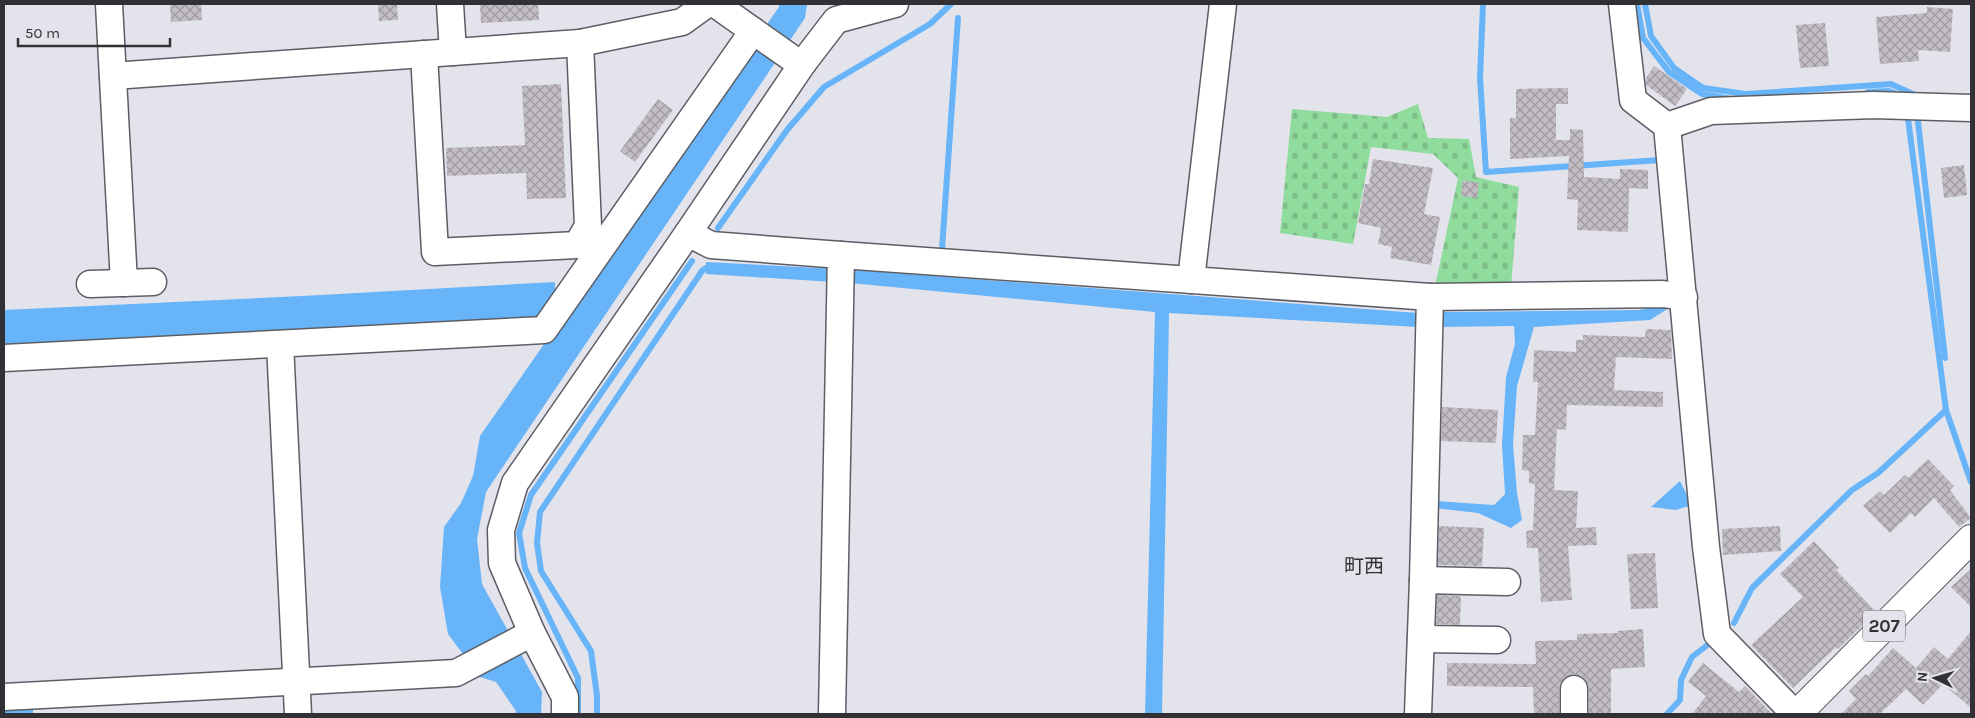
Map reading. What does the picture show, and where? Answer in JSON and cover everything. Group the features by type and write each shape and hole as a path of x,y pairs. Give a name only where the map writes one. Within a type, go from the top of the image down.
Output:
{"highway":[{"name":"207","path":"1796,714 1971,539"}],"street":[{"path":"109,4 124,283"},
{"path":"450,4 453,52"},
{"path":"113,76 580,44 682,22 707,4"},
{"path":"565,714 565,698 532,633 502,563 501,530 515,482 688,234 798,61 836,20 895,4"},
{"path":"1191,280 1223,4"},
{"path":"1622,4 1633,100 1668,126"},
{"path":"723,9 798,61"},
{"path":"4,358 544,330 755,32"},
{"path":"424,54 435,252 577,246 588,226 580,44"},
{"path":"1668,126 1711,111 1874,105 1971,108"},
{"path":"1668,126 1673,296 1717,634 1796,714"},
{"path":"688,234 711,245 841,268 1191,280 1429,313 1673,296"},
{"path":"832,714 841,268"},
{"path":"90,284 153,282"},
{"path":"1418,714 1429,313"},
{"path":"280,344 298,714"},
{"path":"1423,580 1507,582"},
{"path":"4,697 296,683 456,673 532,633"},
{"path":"1421,638 1496,640"}],"green space":[{"path":"1418,104 1428,138 1469,139 1476,177 1519,187 1511,287 1435,287 1458,178 1433,154 1371,147 1353,244 1280,233 1292,109 1387,117"}],"water":[{"path":"779,4 807,4 805,18 486,492 477,539 482,584 542,692 541,714 515,714 516,711 496,682 480,677 448,634 440,587 444,527 461,503 473,476 480,436 779,7"},
{"path":"706,262 855,270 1418,313 1418,327 1169,313 1162,714 1145,714 1155,312 850,283 706,274"},
{"path":"555,282 555,291 538,317 295,333 4,344 4,310"},
{"path":"1664,304 1669,308 1650,320 1534,327 1517,386 1513,444 1517,493 1522,520 1511,528 1478,513 1434,508 1435,501 1494,505 1505,494 1502,445 1506,377 1515,344 1514,326 1439,327 1441,312 1639,310"},
{"path":"1680,481 1692,505 1676,510 1651,507"},
{"path":"33,707 33,714 4,714 4,708"}],"building":[{"path":"170,4 201,4 202,20 171,22"},
{"path":"378,4 397,4 398,20 379,21"},
{"path":"480,4 538,4 539,20 481,23"},
{"path":"1927,7 1953,9 1950,52 1918,50 1919,61 1880,64 1876,17 1927,13"},
{"path":"1825,23 1829,66 1800,68 1796,25"},
{"path":"1654,66 1687,89 1675,106 1646,85 1646,78"},
{"path":"561,84 566,198 527,199 526,173 447,176 446,148 525,145 522,86"},
{"path":"1568,88 1568,104 1556,104 1556,140 1570,140 1570,129 1583,130 1584,177 1620,179 1620,169 1648,170 1648,189 1629,188 1628,232 1577,230 1578,200 1567,199 1569,156 1510,159 1510,118 1516,118 1516,89"},
{"path":"658,99 673,110 635,162 620,151"},
{"path":"1373,159 1433,168 1424,214 1440,217 1431,265 1390,258 1392,247 1378,244 1381,228 1358,223 1365,184 1369,184"},
{"path":"1964,165 1967,195 1944,198 1941,168"},
{"path":"1463,180 1479,183 1477,198 1461,196"},
{"path":"1646,329 1671,330 1672,359 1616,357 1614,390 1663,392 1663,407 1567,405 1566,430 1557,429 1554,490 1578,491 1576,528 1596,527 1597,545 1568,546 1572,600 1541,602 1538,548 1527,548 1526,531 1533,530 1535,484 1529,483 1529,471 1522,470 1523,435 1535,435 1538,382 1533,382 1534,350 1576,352 1576,340 1583,340 1583,335 1645,337"},
{"path":"1442,407 1498,410 1496,443 1441,441"},
{"path":"1928,459 1954,486 1950,490 1971,518 1959,527 1934,498 1915,517 1911,513 1890,533 1863,506 1880,491 1884,495 1905,475 1908,478"},
{"path":"1439,526 1484,528 1482,566 1438,565"},
{"path":"1780,526 1781,551 1723,555 1722,529"},
{"path":"1814,541 1839,568 1836,570 1876,612 1838,649 1836,647 1793,688 1751,645 1803,597 1780,574"},
{"path":"1655,553 1658,608 1631,609 1627,554"},
{"path":"1971,569 1971,607 1951,587"},
{"path":"1437,595 1461,596 1460,625 1436,624"},
{"path":"1643,629 1645,667 1611,669 1611,714 1589,714 1589,689 1587,682 1582,676 1574,674 1567,676 1561,682 1559,689 1559,714 1534,714 1533,687 1447,686 1447,663 1536,664 1535,641 1577,640 1577,634 1618,633 1618,631"},
{"path":"1971,631 1971,708 1943,684 1923,705 1906,689 1880,714 1841,714 1856,699 1849,691 1866,674 1868,676 1893,648 1916,668 1934,647 1948,659"},
{"path":"1703,663 1739,692 1745,686 1772,714 1692,714 1706,696 1688,682"}],"waterway":[{"path":"718,228 787,130 824,87 930,24 951,4"},
{"path":"1483,4 1480,78 1486,172 1660,160 1661,163"},
{"path":"1637,4 1643,38 1669,72 1702,94 1731,99"},
{"path":"1645,4 1651,36 1674,68 1703,88 1746,94 1891,84 1915,95 1915,98"},
{"path":"942,249 958,18"},
{"path":"1868,92 1889,91 1899,95"},
{"path":"1907,111 1946,410 1971,482"},
{"path":"1917,113 1945,358"},
{"path":"578,714 578,678 525,568 519,533 531,495 692,261"},
{"path":"597,714 597,696 591,651 541,571 537,543 540,512 702,271 706,268"},
{"path":"1734,623 1752,588 1852,490 1878,473 1946,410"},
{"path":"1667,714 1680,700 1681,680 1692,657 1710,643"}],"district":[{"name":"町西","path":"1364,566"}]}
